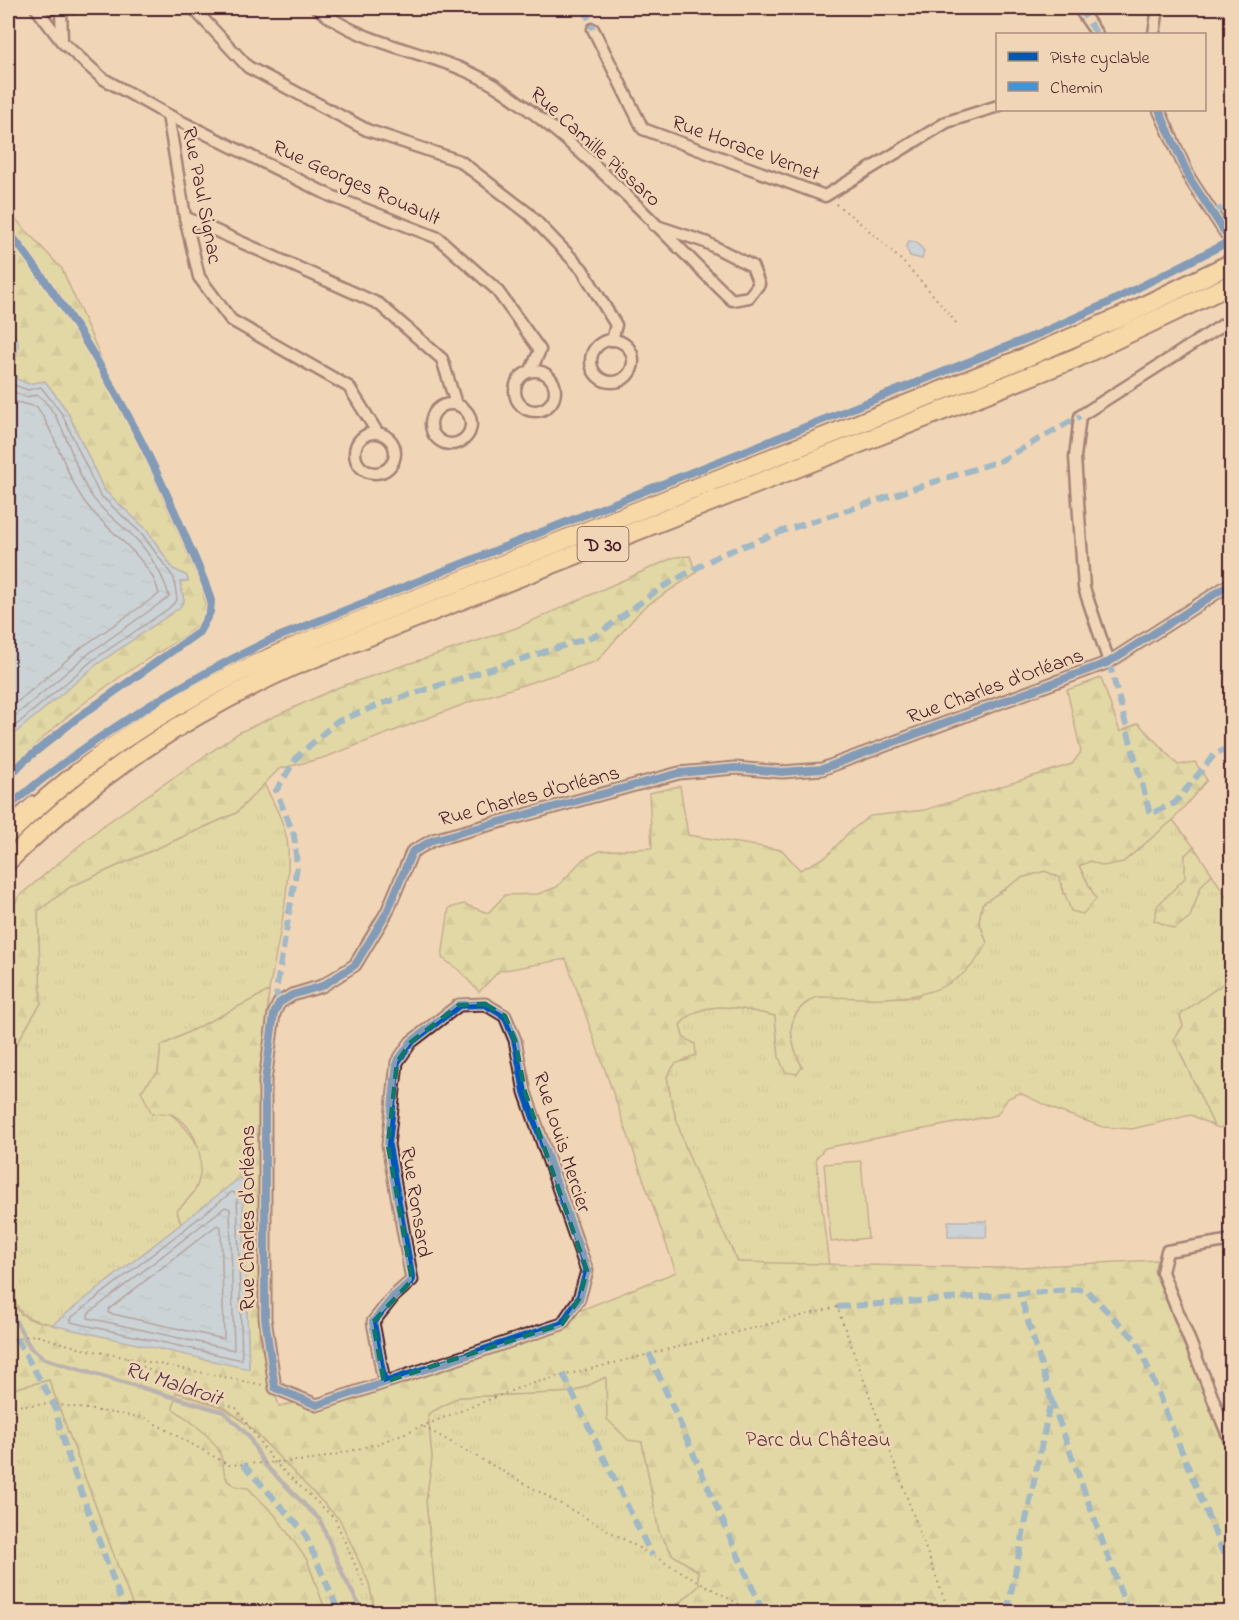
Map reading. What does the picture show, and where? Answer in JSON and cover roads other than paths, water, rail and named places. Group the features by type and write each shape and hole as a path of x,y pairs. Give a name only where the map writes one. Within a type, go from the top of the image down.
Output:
{"main road":[{"name":"D 30","path":"8,834 65,782 117,742 164,711 217,681 262,660 1024,358 1125,315 1232,263"},
{"name":"D 30","path":"8,861 62,810 125,760 194,715 242,690 304,662 1076,358 1232,284"}],"street":[{"name":"Rue Paul Signac","path":"36,8 62,42 102,78 168,115 185,217 199,277 231,320 349,387 377,432"},
{"path":"42,8 73,8"},
{"path":"192,8 249,67 367,130 460,161 529,214 582,269 616,325 612,340"},
{"name":"Rue Camille Pissaro","path":"317,8 355,33 469,72 503,90 582,154 654,225 732,300 749,297 759,284 752,266 705,242 654,225"},
{"path":"1080,8 1096,33"},
{"path":"1154,33 1158,8"},
{"path":"61,9 62,42"},
{"name":"Rue Horace Vernet","path":"593,29 643,129 825,196 947,122 996,107"},
{"path":"1159,111 1190,179 1214,219 1232,243"},
{"name":"Rue Georges Rouault","path":"168,115 331,196 438,238 496,289 540,350 531,370"},
{"path":"185,217 380,304 442,359 456,404"},
{"path":"1109,662 1084,588 1075,457 1080,416 1232,319"},
{"name":"Rue Charles d'Orléans","path":"384,1382 317,1405 275,1388 265,1318 265,1081 274,1014 279,1003 292,995 322,986 355,965 387,912 412,852 433,840 679,773 735,768 782,772 822,769 1109,662 1232,583"},
{"name":"Rue Louis Mercier","path":"384,1382 562,1324 582,1291 587,1271 525,1092 512,1032 505,1016 485,1004 459,1005"},
{"name":"Rue Ronsard","path":"384,1382 373,1322 393,1297 412,1280 388,1145 397,1062 411,1042 459,1005"},
{"path":"1232,1240 1167,1251 1162,1272 1232,1446"}],"lane":[{"path":"43,790 65,782"},
{"path":"8,821 34,798"}],"water":[{"path":"909,241 916,242 924,251 922,259 910,256 906,247"},
{"path":"8,329 17,340 15,372 17,379 28,384 45,381 67,411 104,490 147,530 173,569 187,576 188,581 180,582 184,601 179,608 96,665 8,739"},
{"path":"242,1176 249,1369 52,1325"},
{"path":"948,1221 987,1221 986,1237 948,1237"}],"waterway":[{"name":"Ru Maldroit","path":"8,1307 30,1347 45,1359 224,1412 248,1435 264,1464 320,1520 344,1577 363,1612"}],"park label":[{"name":"Parc du Château","path":"818,1439"}]}
